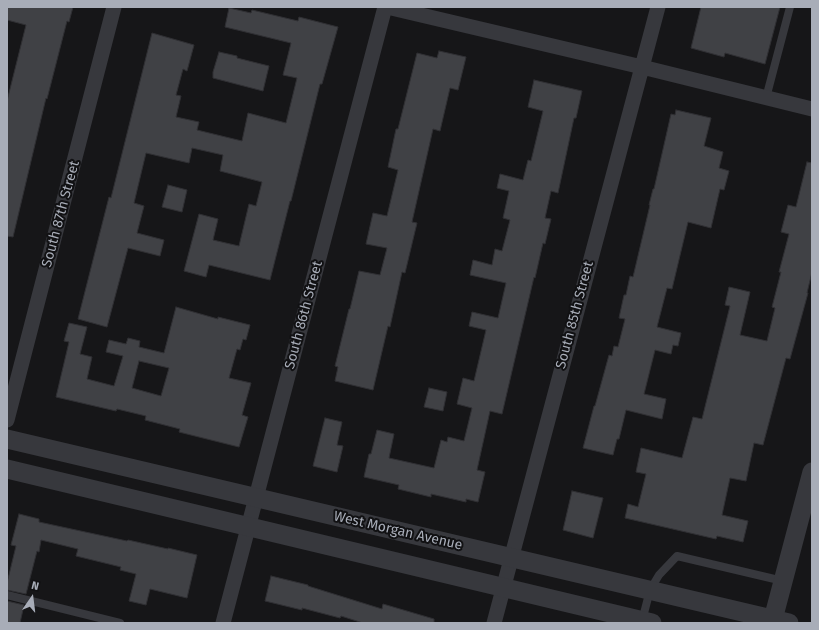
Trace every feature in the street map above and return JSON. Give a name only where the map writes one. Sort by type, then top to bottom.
[{"type":"street","name":"South 87th Street","points":[[7,420],[114,7]]},
{"type":"street","points":[[386,7],[642,67],[812,109]]},
{"type":"street","name":"South 86th Street","points":[[223,623],[386,7]]},
{"type":"street","name":"South 85th Street","points":[[494,623],[658,7]]},
{"type":"street","name":"West Morgan Avenue","points":[[7,439],[511,557],[778,622]]},
{"type":"street","points":[[7,469],[647,622]]},
{"type":"street","points":[[778,622],[783,581],[812,472]]},
{"type":"lane","points":[[766,98],[790,7]]},
{"type":"lane","points":[[647,622],[650,590],[659,575],[677,556],[783,581]]},
{"type":"lane","points":[[7,595],[120,623]]},
{"type":"building","points":[[7,7],[73,7],[69,22],[67,21],[47,99],[46,98],[13,237],[7,236],[7,101],[26,25],[7,20]]},
{"type":"building","points":[[701,7],[780,7],[765,64],[725,53],[724,57],[691,48]]},
{"type":"building","points":[[229,8],[251,13],[252,10],[298,21],[299,17],[338,27],[322,84],[320,84],[270,280],[209,265],[206,277],[184,271],[199,214],[218,219],[213,240],[239,246],[249,204],[256,206],[262,182],[220,171],[223,155],[192,148],[189,163],[146,153],[134,203],[144,206],[137,233],[164,240],[160,256],[128,248],[107,327],[78,319],[109,197],[111,198],[152,33],[194,45],[187,71],[183,69],[176,95],[181,96],[176,117],[199,122],[197,130],[242,141],[248,113],[286,123],[297,78],[283,75],[291,43],[225,27]]},
{"type":"building","points":[[439,51],[466,57],[458,90],[450,88],[440,131],[433,129],[412,222],[417,223],[405,273],[402,272],[390,327],[388,326],[373,390],[335,381],[338,367],[335,366],[359,271],[380,275],[387,248],[366,244],[373,213],[387,216],[398,170],[388,167],[396,129],[398,129],[417,53],[437,58]]},
{"type":"building","points":[[219,52],[269,66],[263,91],[213,78],[213,72]]},
{"type":"building","points":[[534,80],[582,91],[576,118],[574,118],[558,193],[551,191],[545,218],[551,219],[545,244],[543,243],[535,278],[534,277],[502,414],[490,411],[477,470],[485,472],[478,502],[466,499],[466,502],[431,494],[431,497],[398,489],[399,485],[364,477],[369,454],[371,454],[377,430],[394,434],[389,458],[434,468],[441,440],[447,442],[448,437],[464,441],[472,408],[457,404],[463,378],[474,381],[486,330],[469,326],[472,312],[498,318],[506,283],[470,275],[473,260],[492,265],[495,249],[502,251],[510,220],[503,218],[509,191],[497,188],[500,174],[523,180],[528,160],[531,161],[543,111],[528,107]]},
{"type":"building","points":[[676,110],[711,118],[704,146],[723,152],[719,168],[729,171],[724,190],[720,189],[711,228],[688,222],[672,289],[667,288],[657,327],[681,333],[678,346],[673,345],[671,354],[655,350],[644,394],[666,399],[662,419],[626,410],[619,439],[617,439],[613,455],[583,448],[609,355],[612,356],[614,346],[618,347],[625,319],[619,318],[624,295],[626,295],[630,276],[633,277],[671,114],[675,115]]},
{"type":"building","points":[[807,162],[812,163],[812,272],[808,293],[790,359],[786,358],[763,445],[754,443],[746,481],[730,478],[722,515],[748,521],[743,542],[717,536],[716,539],[625,518],[628,504],[638,507],[646,474],[636,472],[641,448],[682,458],[693,417],[702,419],[730,306],[725,305],[729,287],[750,292],[740,335],[767,341],[775,308],[772,307],[781,272],[779,272],[789,234],[781,232],[788,205],[796,207]]},
{"type":"building","points":[[168,185],[187,190],[182,212],[162,207]]},
{"type":"building","points":[[176,307],[218,319],[218,317],[250,325],[246,340],[243,339],[240,350],[237,349],[229,378],[251,383],[242,415],[248,417],[239,447],[179,432],[180,429],[145,420],[146,416],[117,409],[116,411],[56,397],[69,342],[64,341],[69,323],[87,327],[80,354],[92,357],[87,379],[114,386],[123,356],[106,352],[109,340],[126,344],[128,338],[140,341],[139,347],[164,353]],"holes":[[[139,361],[169,368],[161,396],[132,388]]]},
{"type":"building","points":[[429,388],[447,392],[443,411],[424,407]]},
{"type":"building","points":[[325,418],[342,422],[337,445],[343,446],[337,472],[313,466]]},
{"type":"building","points":[[572,491],[603,498],[593,538],[563,530]]},
{"type":"building","points":[[19,514],[39,519],[39,522],[197,555],[187,598],[150,589],[146,605],[129,601],[136,574],[120,570],[121,567],[76,556],[78,549],[41,540],[39,552],[37,551],[26,594],[7,590],[7,583],[16,546],[11,545]]},
{"type":"building","points":[[271,576],[308,585],[382,609],[383,604],[434,619],[434,623],[363,623],[341,616],[340,618],[302,608],[302,610],[265,601]]},
{"type":"building","points":[[7,601],[24,605],[20,623],[7,623]]}]
